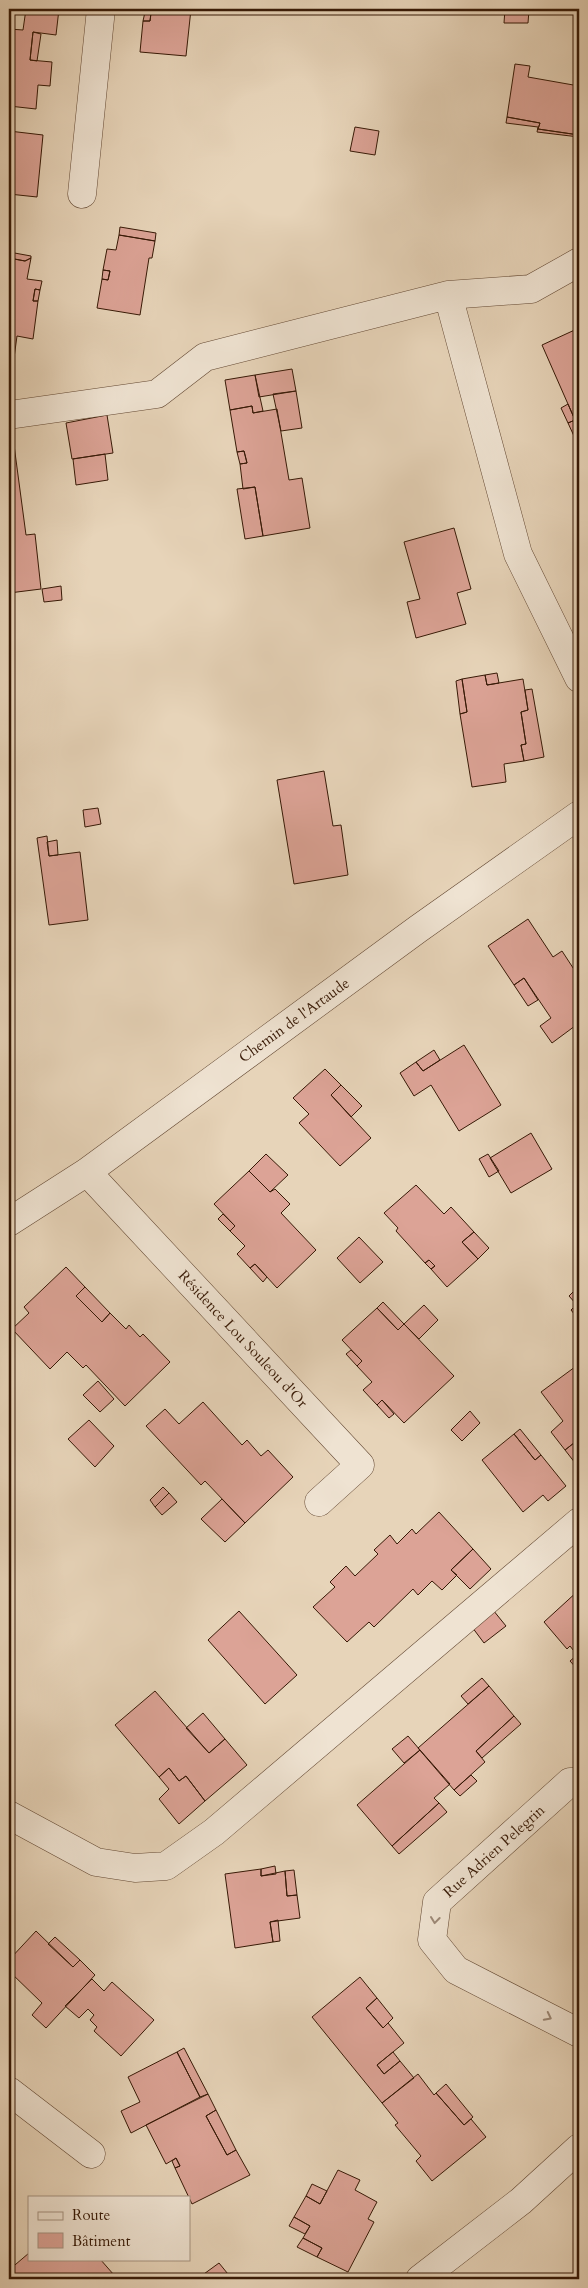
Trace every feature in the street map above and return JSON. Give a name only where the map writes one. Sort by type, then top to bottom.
[{"type":"street","points":[[82,194],[101,9]]},
{"type":"street","points":[[9,415],[157,394],[205,357],[448,295],[531,289],[579,262]]},
{"type":"street","points":[[448,295],[518,554],[579,678]]},
{"type":"street","name":"Chemin de l'Artaude","points":[[9,1222],[87,1172],[418,929],[579,816]]},
{"type":"street","name":"Résidence Lou Souleou d'Or","points":[[87,1172],[360,1465],[319,1502]]},
{"type":"street","points":[[9,1815],[96,1862],[135,1868],[166,1866],[214,1832],[579,1522]]},
{"type":"street","name":"Rue Adrien Pelegrin","points":[[579,1782],[570,1782],[437,1902],[432,1940],[456,1970],[579,2033]]},
{"type":"street","points":[[9,2091],[91,2154]]},
{"type":"street","points":[[420,2279],[521,2201],[579,2148]]},
{"type":"building","points":[[26,9],[59,9],[56,35],[33,32],[30,60],[52,62],[50,86],[38,85],[36,109],[9,106],[9,29],[23,30]]},
{"type":"building","points":[[145,9],[191,9],[186,56],[140,52],[143,21],[150,21],[151,13],[145,12]]},
{"type":"building","points":[[505,9],[529,10],[528,23],[504,23]]},
{"type":"building","points":[[145,12],[151,13],[150,21],[143,21]]},
{"type":"building","points":[[33,32],[41,34],[37,61],[30,60]]},
{"type":"building","points":[[515,64],[530,66],[528,77],[579,86],[579,135],[538,129],[540,123],[507,117]]},
{"type":"building","points":[[507,117],[540,123],[538,129],[579,135],[579,137],[537,132],[538,127],[506,123]]},
{"type":"building","points":[[355,127],[379,131],[375,155],[350,151]]},
{"type":"building","points":[[9,131],[43,135],[37,197],[9,194]]},
{"type":"building","points":[[120,227],[156,233],[155,241],[119,235]]},
{"type":"building","points":[[119,235],[155,241],[152,258],[149,258],[140,315],[97,308],[102,279],[108,280],[110,271],[103,270],[107,249],[116,250]]},
{"type":"building","points":[[9,252],[31,256],[31,258],[25,261],[9,258]]},
{"type":"building","points":[[9,258],[25,261],[31,258],[27,279],[42,281],[40,290],[35,289],[33,301],[38,301],[33,339],[17,336],[14,358],[9,357]]},
{"type":"building","points":[[103,270],[110,271],[108,280],[102,279]]},
{"type":"building","points":[[35,289],[40,290],[38,301],[33,301]]},
{"type":"building","points":[[579,328],[579,447],[568,423],[575,420],[542,345]]},
{"type":"building","points":[[292,369],[296,391],[259,397],[255,375]]},
{"type":"building","points":[[255,375],[263,411],[253,413],[252,406],[230,410],[225,380]]},
{"type":"building","points":[[296,391],[302,428],[281,431],[273,394]]},
{"type":"building","points":[[568,404],[575,420],[568,423],[561,408]]},
{"type":"building","points":[[252,406],[253,413],[277,409],[289,480],[302,478],[310,528],[263,536],[255,487],[243,489],[240,464],[247,463],[244,451],[237,452],[230,410]]},
{"type":"building","points":[[107,415],[113,453],[72,459],[66,423]]},
{"type":"building","points":[[9,430],[12,430],[26,535],[35,534],[41,589],[9,593]]},
{"type":"building","points":[[244,451],[247,463],[240,464],[237,452]]},
{"type":"building","points":[[105,454],[108,480],[76,485],[73,459]]},
{"type":"building","points":[[255,487],[263,536],[245,539],[237,489]]},
{"type":"building","points":[[454,528],[471,589],[457,593],[466,624],[416,638],[407,602],[420,599],[404,542]]},
{"type":"building","points":[[61,586],[62,600],[44,602],[42,589]]},
{"type":"building","points":[[497,673],[499,683],[487,685],[485,675]]},
{"type":"building","points":[[485,675],[487,685],[523,679],[528,710],[521,712],[526,744],[521,745],[524,761],[504,764],[506,782],[472,787],[460,714],[467,712],[462,679]]},
{"type":"building","points":[[462,679],[467,712],[460,714],[456,681]]},
{"type":"building","points":[[532,689],[544,757],[524,761],[521,745],[526,744],[521,712],[528,710],[525,690]]},
{"type":"building","points":[[324,771],[333,826],[341,825],[348,875],[294,884],[277,780]]},
{"type":"building","points":[[98,808],[101,824],[85,827],[83,810]]},
{"type":"building","points":[[47,836],[49,856],[80,852],[88,920],[49,925],[37,838]]},
{"type":"building","points":[[57,840],[58,855],[49,856],[47,842]]},
{"type":"building","points":[[528,919],[553,957],[562,951],[579,977],[579,1023],[552,1043],[540,1026],[551,1018],[524,978],[514,985],[488,946]]},
{"type":"building","points":[[524,978],[538,1000],[528,1006],[514,985]]},
{"type":"building","points":[[464,1045],[501,1105],[459,1131],[431,1085],[414,1096],[400,1073],[416,1062],[423,1071]]},
{"type":"building","points":[[434,1050],[440,1060],[423,1071],[416,1062]]},
{"type":"building","points":[[325,1069],[341,1085],[331,1095],[371,1138],[340,1166],[299,1123],[309,1114],[293,1098]]},
{"type":"building","points":[[341,1085],[362,1106],[351,1117],[331,1095]]},
{"type":"building","points":[[531,1133],[552,1169],[511,1193],[490,1158]]},
{"type":"building","points":[[266,1154],[288,1175],[270,1192],[249,1171]]},
{"type":"building","points":[[488,1154],[499,1171],[489,1177],[479,1159]]},
{"type":"building","points":[[249,1171],[270,1192],[275,1189],[290,1204],[281,1213],[316,1250],[277,1288],[255,1264],[250,1268],[237,1254],[245,1246],[230,1231],[235,1226],[214,1204]]},
{"type":"building","points":[[416,1185],[444,1214],[451,1207],[474,1232],[462,1242],[478,1259],[447,1287],[431,1269],[435,1266],[429,1260],[425,1263],[396,1231],[398,1228],[384,1213]]},
{"type":"building","points":[[223,1214],[235,1226],[230,1231],[218,1219]]},
{"type":"building","points":[[474,1232],[489,1248],[478,1259],[462,1242]]},
{"type":"building","points":[[359,1237],[383,1262],[360,1283],[337,1258]]},
{"type":"building","points":[[429,1260],[435,1266],[431,1269],[425,1263]]},
{"type":"building","points":[[255,1264],[267,1277],[263,1282],[250,1268]]},
{"type":"building","points":[[66,1267],[85,1287],[76,1296],[102,1322],[110,1313],[126,1329],[129,1325],[140,1337],[143,1334],[170,1362],[125,1406],[86,1365],[83,1368],[67,1352],[50,1369],[12,1329],[29,1313],[24,1307]]},
{"type":"building","points":[[85,1287],[110,1313],[102,1322],[76,1296]]},
{"type":"building","points":[[577,1288],[579,1302],[577,1305],[569,1296]]},
{"type":"building","points":[[383,1302],[404,1324],[398,1330],[377,1308]]},
{"type":"building","points":[[579,1302],[579,1320],[571,1310]]},
{"type":"building","points":[[424,1305],[438,1320],[419,1339],[404,1324]]},
{"type":"building","points":[[377,1308],[398,1330],[404,1324],[454,1376],[404,1423],[382,1400],[377,1405],[363,1390],[372,1382],[357,1366],[362,1361],[342,1340]]},
{"type":"building","points":[[351,1350],[362,1361],[357,1366],[346,1354]]},
{"type":"building","points":[[579,1364],[579,1439],[565,1450],[551,1432],[563,1421],[541,1392]]},
{"type":"building","points":[[98,1381],[114,1399],[100,1412],[83,1395]]},
{"type":"building","points":[[382,1400],[394,1414],[389,1418],[377,1405]]},
{"type":"building","points":[[203,1402],[242,1445],[247,1440],[261,1456],[268,1450],[293,1477],[245,1523],[205,1481],[201,1485],[146,1426],[165,1409],[179,1424]]},
{"type":"building","points":[[470,1411],[480,1423],[462,1441],[451,1430]]},
{"type":"building","points":[[89,1420],[114,1446],[95,1467],[68,1439]]},
{"type":"building","points":[[520,1429],[541,1455],[535,1460],[514,1434]]},
{"type":"building","points":[[514,1434],[535,1460],[541,1455],[566,1486],[548,1501],[543,1495],[523,1512],[482,1460]]},
{"type":"building","points":[[579,1439],[579,1468],[565,1450]]},
{"type":"building","points":[[163,1487],[169,1493],[155,1507],[150,1500]]},
{"type":"building","points":[[169,1493],[177,1502],[162,1515],[155,1507]]},
{"type":"building","points":[[222,1499],[245,1523],[225,1542],[201,1519]]},
{"type":"building","points":[[439,1512],[473,1549],[451,1570],[457,1575],[442,1590],[432,1581],[418,1595],[413,1589],[374,1627],[369,1622],[347,1642],[313,1607],[335,1587],[330,1582],[346,1566],[355,1576],[378,1554],[374,1550],[390,1535],[397,1544],[412,1529],[416,1534]]},
{"type":"building","points":[[473,1549],[491,1569],[470,1589],[451,1570]]},
{"type":"building","points":[[579,1590],[579,1671],[570,1661],[577,1655],[570,1646],[567,1649],[544,1622]]},
{"type":"building","points":[[493,1610],[506,1626],[484,1643],[472,1627]]},
{"type":"building","points":[[239,1611],[297,1675],[265,1704],[208,1640]]},
{"type":"building","points":[[482,1678],[489,1686],[468,1704],[461,1696]]},
{"type":"building","points":[[489,1686],[514,1716],[476,1751],[485,1762],[454,1790],[418,1748]]},
{"type":"building","points":[[155,1691],[209,1753],[225,1739],[247,1765],[205,1801],[186,1776],[179,1781],[169,1768],[159,1777],[115,1725]]},
{"type":"building","points":[[203,1713],[225,1739],[209,1753],[186,1728]]},
{"type":"building","points":[[514,1716],[521,1724],[482,1758],[476,1751]]},
{"type":"building","points":[[408,1736],[420,1750],[404,1763],[392,1749]]},
{"type":"building","points":[[420,1750],[450,1784],[434,1798],[439,1803],[392,1846],[357,1805]]},
{"type":"building","points":[[169,1768],[179,1781],[186,1776],[205,1801],[179,1824],[159,1799],[169,1789],[159,1777]]},
{"type":"building","points":[[471,1775],[477,1781],[460,1796],[454,1790]]},
{"type":"building","points":[[439,1803],[447,1812],[399,1854],[392,1846]]},
{"type":"building","points":[[275,1866],[276,1874],[261,1876],[261,1869]]},
{"type":"building","points":[[261,1869],[261,1876],[285,1871],[287,1896],[297,1895],[300,1918],[270,1922],[273,1942],[235,1948],[225,1874]]},
{"type":"building","points":[[294,1870],[297,1895],[287,1896],[285,1871]]},
{"type":"building","points":[[278,1920],[280,1941],[273,1942],[270,1922]]},
{"type":"building","points":[[36,1931],[73,1967],[80,1960],[95,1975],[46,2028],[32,2015],[42,2003],[9,1971],[9,1960]]},
{"type":"building","points":[[55,1937],[80,1960],[73,1967],[48,1944]]},
{"type":"building","points":[[360,1977],[377,1998],[366,2008],[383,2028],[388,2023],[404,2043],[377,2065],[384,2074],[400,2061],[414,2078],[382,2103],[312,2017]]},
{"type":"building","points":[[92,1979],[104,1991],[112,1982],[154,2020],[121,2056],[94,2031],[97,2027],[90,2020],[94,2015],[88,2009],[79,2018],[65,2006]]},
{"type":"building","points":[[377,1998],[393,2018],[383,2028],[366,2008]]},
{"type":"building","points":[[184,2048],[208,2094],[200,2097],[177,2052]]},
{"type":"building","points":[[177,2052],[200,2097],[131,2133],[121,2111],[140,2102],[128,2077]]},
{"type":"building","points":[[393,2052],[400,2061],[384,2074],[377,2065]]},
{"type":"building","points":[[418,2074],[434,2095],[436,2093],[464,2125],[471,2119],[486,2137],[432,2181],[416,2161],[421,2156],[395,2125],[398,2123],[382,2103]]},
{"type":"building","points":[[446,2084],[473,2117],[464,2125],[436,2093]]},
{"type":"building","points":[[208,2094],[216,2110],[206,2116],[227,2155],[236,2150],[250,2175],[192,2204],[190,2196],[188,2196],[175,2168],[180,2166],[176,2158],[166,2164],[146,2125]]},
{"type":"building","points":[[216,2110],[236,2150],[227,2155],[206,2116]]},
{"type":"building","points":[[176,2158],[180,2166],[175,2168],[172,2161]]},
{"type":"building","points":[[338,2170],[360,2180],[355,2190],[377,2202],[368,2219],[374,2222],[348,2272],[317,2257],[322,2248],[303,2238],[310,2226],[294,2217],[306,2196],[320,2204]]},
{"type":"building","points":[[312,2184],[327,2191],[320,2204],[306,2196]]},
{"type":"building","points":[[294,2217],[310,2226],[305,2234],[289,2226]]},
{"type":"building","points":[[303,2238],[322,2248],[317,2257],[297,2247]]},
{"type":"building","points":[[28,2254],[28,2260],[101,2260],[114,2275],[109,2279],[15,2279],[9,2270]]},
{"type":"building","points":[[219,2263],[232,2279],[197,2279]]}]
